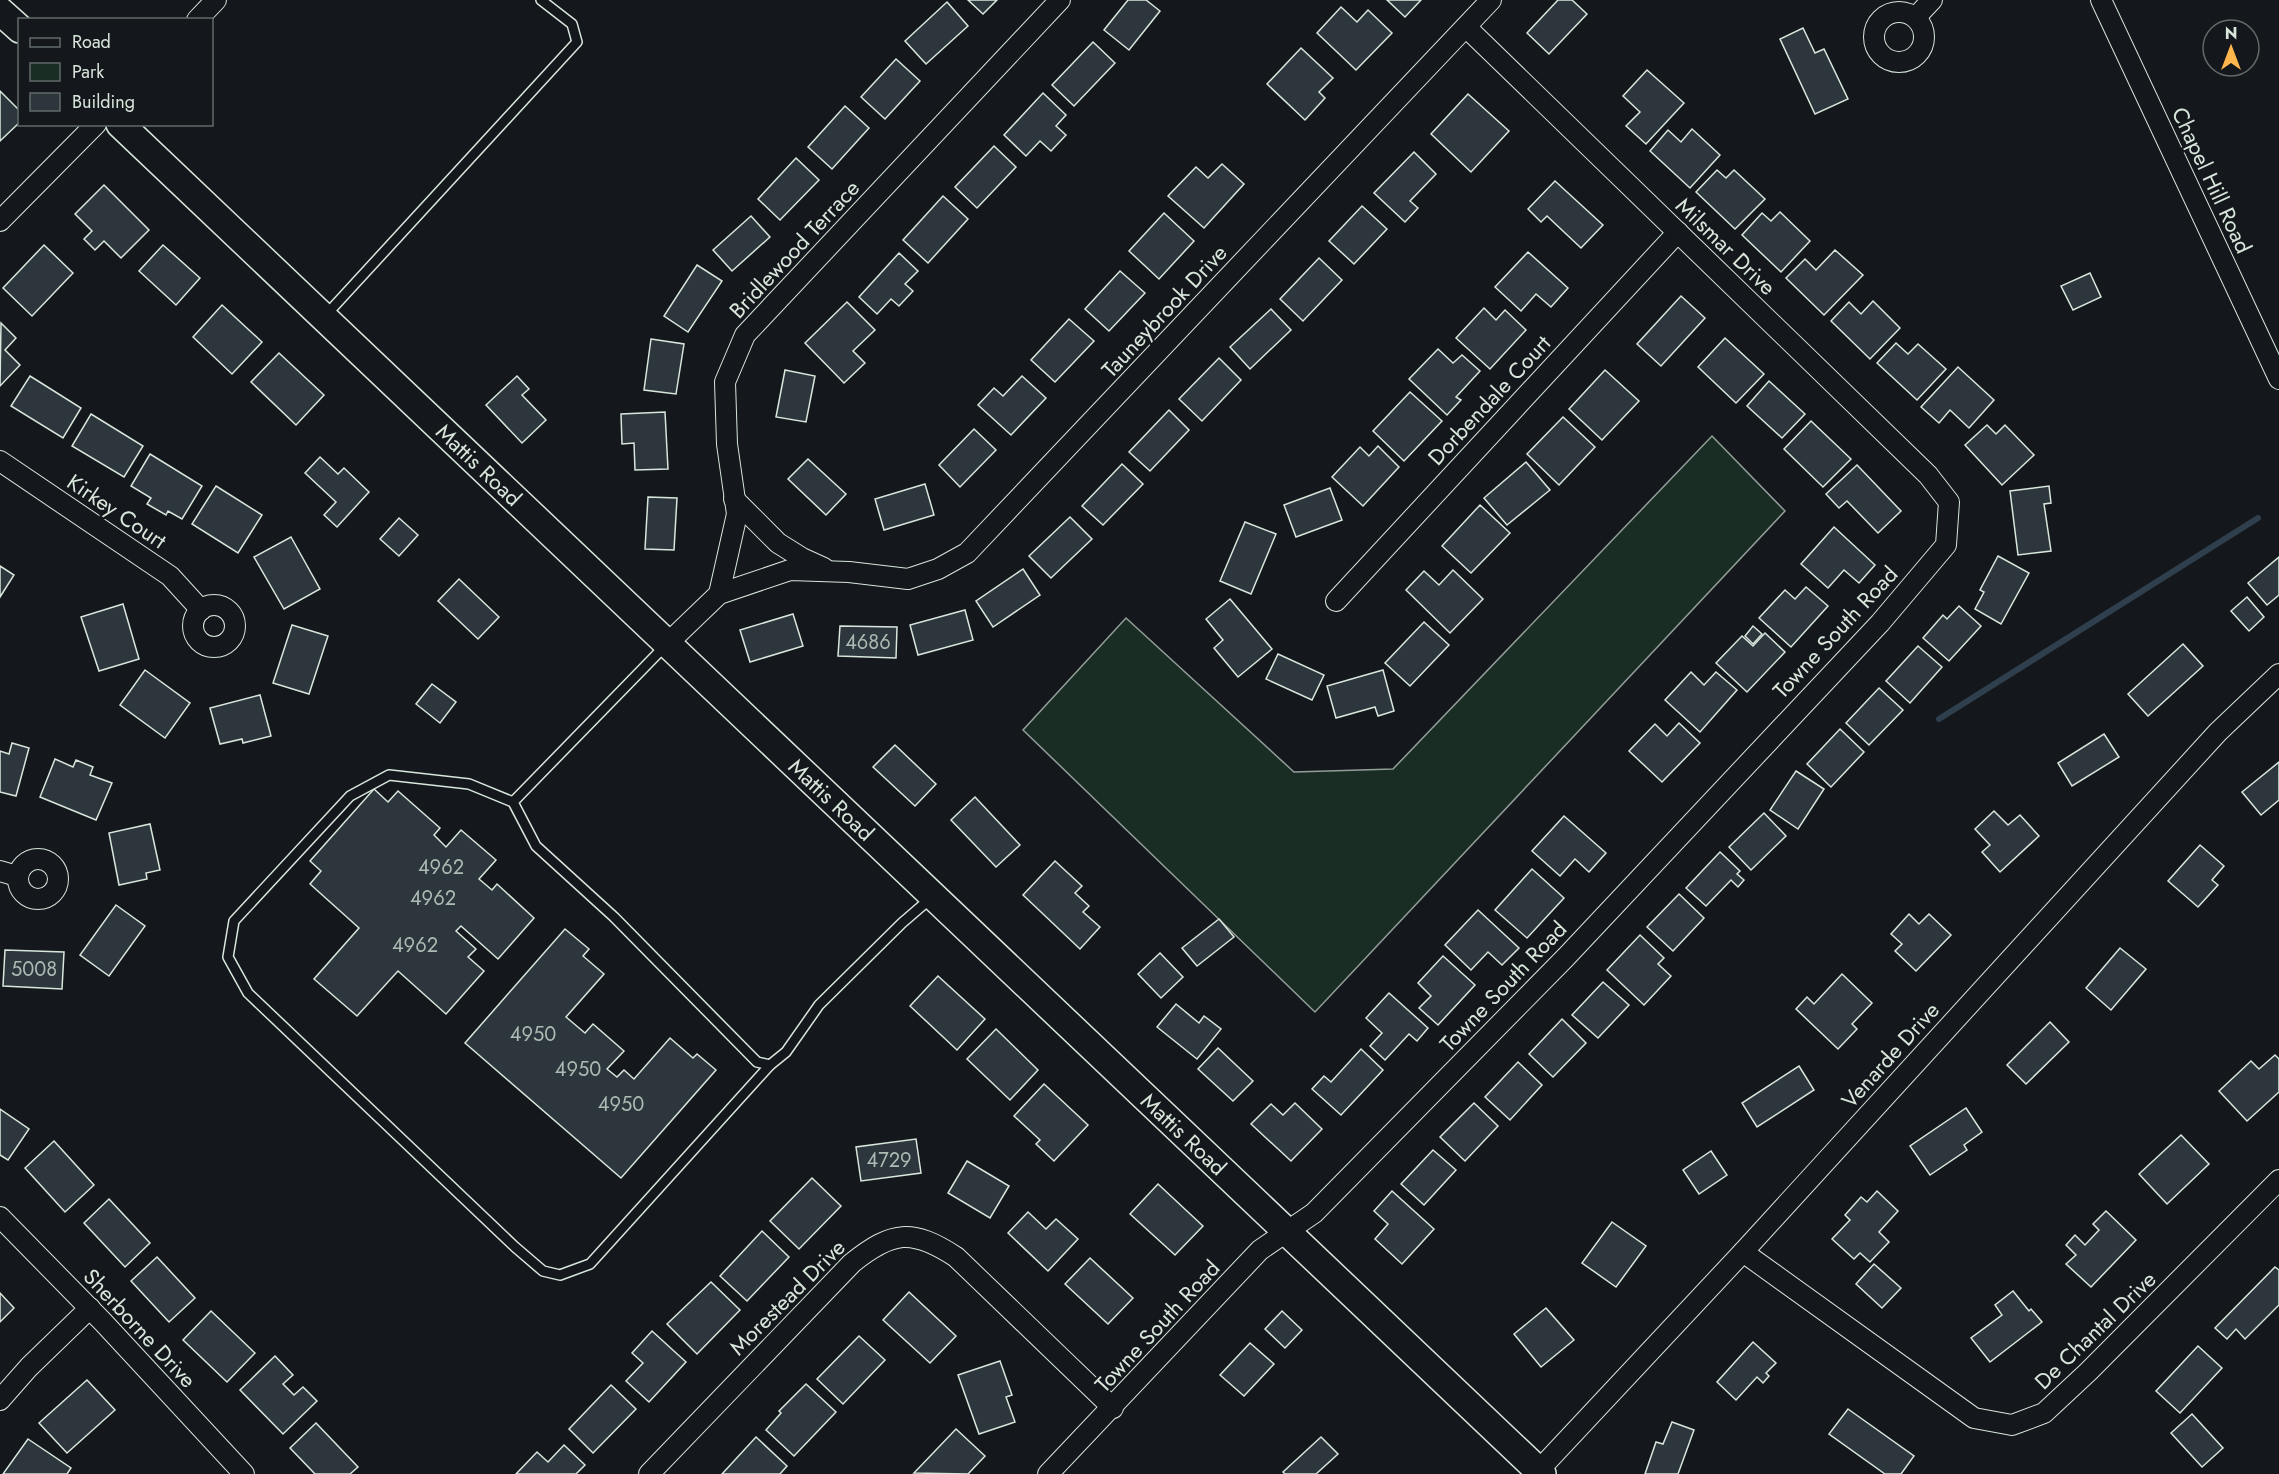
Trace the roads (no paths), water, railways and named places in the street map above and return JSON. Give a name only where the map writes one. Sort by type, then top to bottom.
[{"type":"main road","points":[[0,11],[18,27]]},
{"type":"main road","name":"Mattis Road","points":[[122,126],[1540,1472]]},
{"type":"street","points":[[199,18],[216,0]]},
{"type":"street","name":"Bridlewood Terrace","points":[[719,594],[737,514],[726,444],[725,382],[745,335],[1060,0]]},
{"type":"street","name":"Tauneybrook Drive","points":[[667,644],[719,594],[790,570],[834,571],[908,579],[938,569],[967,553],[1491,0]]},
{"type":"street","points":[[1917,17],[1932,0]]},
{"type":"street","name":"Chapel Hill Road","points":[[2101,0],[2279,380]]},
{"type":"street","name":"Milsmar Drive","points":[[1466,27],[1928,475],[1949,502]]},
{"type":"street","points":[[0,221],[94,126]]},
{"type":"street","name":"Dorbendale Court","points":[[1336,601],[1678,232]]},
{"type":"street","name":"Kirkey Court","points":[[0,461],[170,576],[201,610]]},
{"type":"street","name":"Tauneybrook Drive","points":[[734,499],[778,543],[802,558],[834,571]]},
{"type":"street","name":"Towne South Road","points":[[1048,1474],[1113,1408],[1260,1250],[1314,1213],[1566,957],[1880,622],[1946,545],[1949,502]]},
{"type":"street","name":"Venarde Drive","points":[[1540,1472],[2218,732],[2279,674]]},
{"type":"street","name":"De Chantal Drive","points":[[1743,1252],[1974,1418],[2012,1425],[2044,1413],[2088,1372],[2279,1180]]},
{"type":"street","name":"Sherborne Drive","points":[[0,1217],[90,1308],[244,1474]]},
{"type":"street","name":"Morestead Drive","points":[[649,1474],[852,1263],[873,1246],[887,1240],[915,1238],[933,1242],[956,1257],[1113,1408]]},
{"type":"street","points":[[0,1401],[29,1367],[90,1308]]},
{"type":"lane","points":[[324,317],[576,42],[572,24],[541,0]]},
{"type":"lane","points":[[513,802],[667,644]]},
{"type":"lane","points":[[770,1065],[758,1062],[614,917],[536,846],[513,802],[469,784],[389,775],[350,796],[234,921],[228,957],[248,993],[516,1247],[543,1271],[560,1275],[591,1264],[770,1065],[786,1052],[819,1005],[902,923],[933,896]]},
{"type":"waterway","points":[[1939,719],[2258,518]]}]
